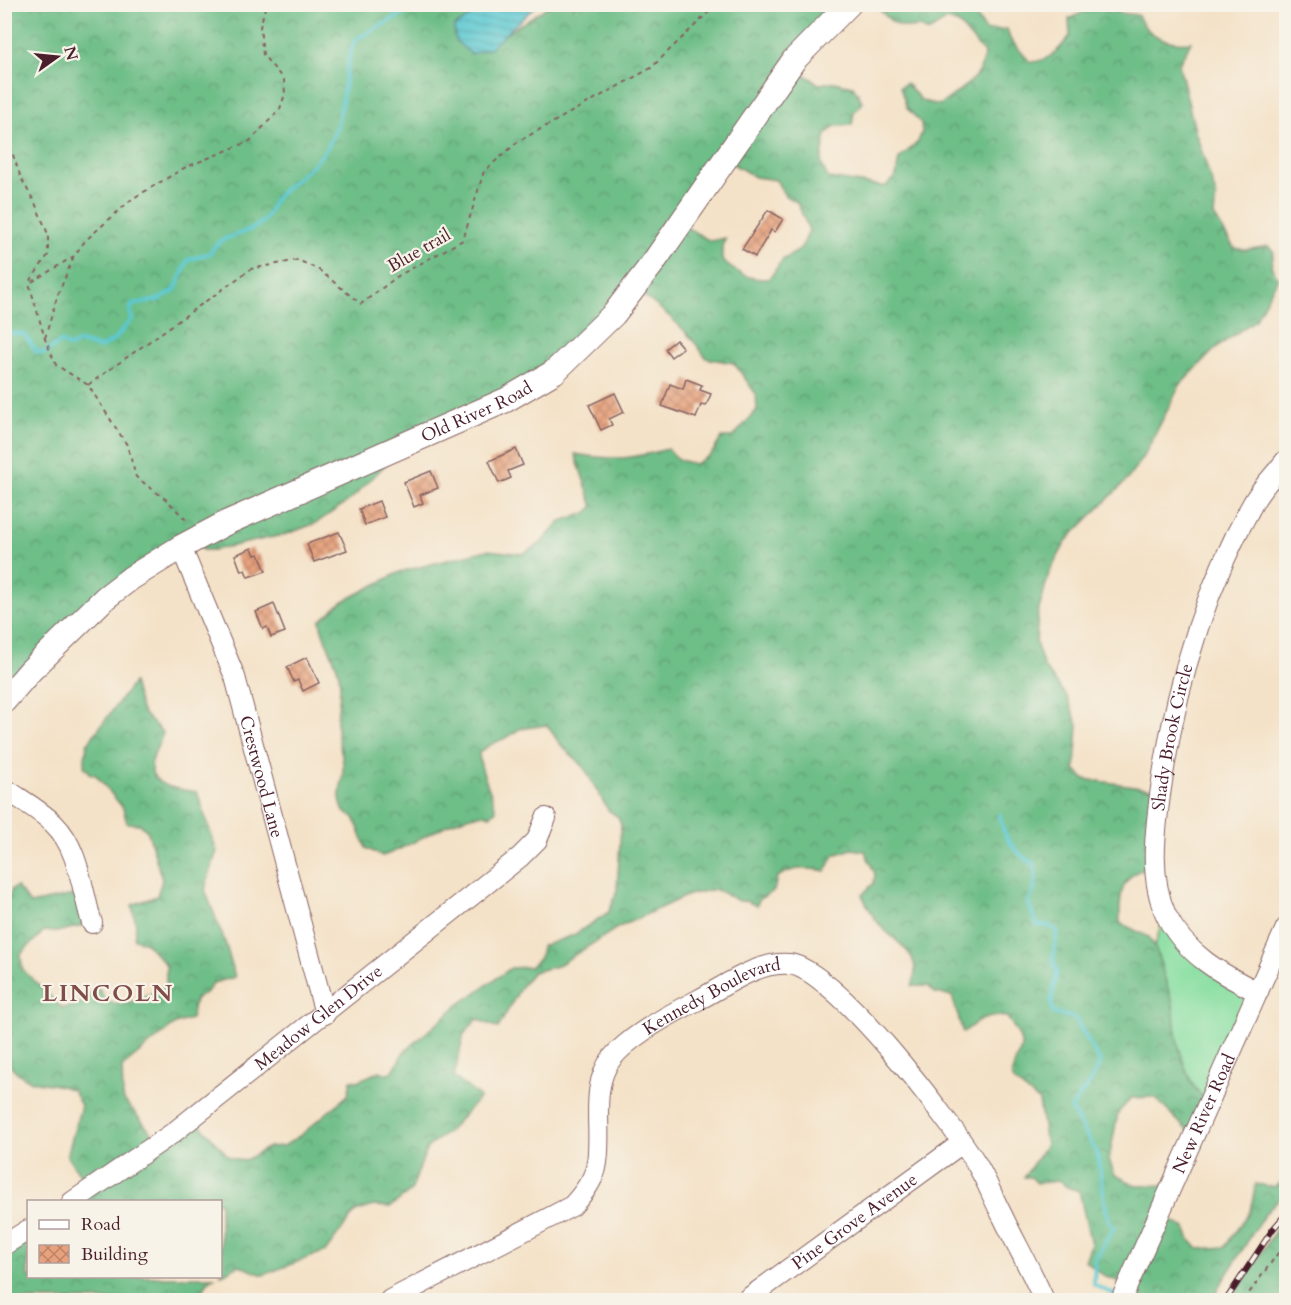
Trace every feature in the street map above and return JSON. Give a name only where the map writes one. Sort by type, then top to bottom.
[{"type":"main road","name":"Old River Road","points":[[4,701],[30,671],[105,598],[131,578],[188,543],[226,523],[507,400],[554,372],[614,314],[653,263],[794,60],[849,4]]},
{"type":"street","name":"Shady Brook Circle","points":[[1258,992],[1221,974],[1190,950],[1174,930],[1165,913],[1155,875],[1155,834],[1169,730],[1191,647],[1220,567],[1254,500],[1287,460]]},
{"type":"street","name":"Crestwood Lane","points":[[188,543],[235,677],[325,1014]]},
{"type":"street","points":[[4,788],[54,823],[64,836],[73,853],[92,923]]},
{"type":"street","name":"Meadow Glen Drive","points":[[75,1200],[174,1133],[520,857],[537,840],[546,818]]},
{"type":"street","name":"New River Road","points":[[1121,1300],[1287,928]]},
{"type":"street","name":"Kennedy Boulevard","points":[[390,1300],[572,1206],[590,1183],[596,1167],[601,1082],[614,1056],[663,1018],[771,964],[805,967],[850,1006],[892,1053],[976,1164],[1044,1300]]},
{"type":"street","name":"Pine Grove Avenue","points":[[746,1300],[962,1143]]},
{"type":"street","points":[[4,1245],[27,1231]]},
{"type":"path","points":[[45,340],[57,297],[74,256],[85,241],[132,199],[184,168],[250,141],[280,109],[285,94],[284,80],[263,55],[260,27],[266,4]]},
{"type":"path","name":"Blue trail","points":[[88,385],[251,269],[298,260],[319,270],[361,304],[398,276],[463,240],[484,171],[519,141],[651,68],[717,4]]},
{"type":"path","points":[[4,129],[21,178],[48,234],[48,255],[29,283],[45,340],[56,365],[88,385],[127,446],[136,477],[168,501],[188,520],[188,543]]},
{"type":"path","points":[[29,283],[74,256]]},
{"type":"path","points":[[1244,1300],[1287,1242]]},
{"type":"green space","points":[[5,5],[484,5],[506,34],[550,5],[849,5],[793,67],[819,84],[834,82],[853,86],[863,103],[854,112],[852,125],[835,126],[826,134],[821,163],[828,178],[881,186],[886,186],[896,176],[899,159],[918,142],[922,132],[921,123],[907,108],[900,87],[906,83],[922,101],[940,105],[975,77],[983,62],[984,53],[959,24],[947,20],[928,32],[920,27],[900,26],[890,20],[876,5],[969,5],[986,31],[1007,29],[1010,39],[1030,62],[1043,60],[1057,51],[1070,36],[1069,19],[1097,10],[1138,15],[1152,34],[1159,38],[1183,43],[1191,42],[1179,64],[1195,131],[1216,195],[1214,216],[1234,248],[1246,250],[1268,246],[1274,252],[1271,266],[1278,278],[1255,320],[1216,348],[1180,385],[1146,452],[1127,480],[1067,540],[1049,573],[1038,613],[1036,643],[1044,667],[1067,697],[1078,725],[1075,770],[1084,779],[1155,789],[1151,866],[1133,874],[1127,880],[1121,895],[1120,923],[1149,937],[1157,952],[1173,1005],[1177,1041],[1184,1064],[1192,1084],[1204,1099],[1191,1134],[1154,1097],[1131,1098],[1118,1113],[1109,1159],[1114,1174],[1137,1186],[1168,1185],[1157,1213],[1185,1228],[1190,1240],[1198,1249],[1225,1247],[1250,1211],[1256,1184],[1274,1187],[1286,1180],[1286,1191],[1264,1215],[1211,1300],[1120,1300],[1124,1283],[1106,1277],[1085,1261],[1091,1244],[1079,1191],[1067,1187],[1060,1181],[1037,1183],[1031,1177],[1024,1177],[1046,1145],[1039,1101],[1012,1080],[1015,1061],[1021,1046],[1016,1030],[1007,1017],[994,1017],[978,1022],[963,1033],[952,996],[935,993],[928,986],[912,986],[915,965],[912,958],[879,924],[870,910],[862,895],[874,883],[875,874],[865,851],[852,849],[834,855],[826,871],[801,869],[777,877],[774,891],[759,899],[757,906],[746,901],[739,901],[715,889],[688,895],[617,928],[557,966],[533,972],[522,985],[498,1028],[477,1019],[464,1034],[454,1077],[480,1097],[450,1130],[427,1148],[411,1191],[390,1207],[373,1206],[355,1212],[326,1251],[263,1275],[238,1265],[222,1274],[222,1200],[66,1200],[87,1184],[67,1156],[81,1106],[73,1090],[29,1080],[5,1059],[5,905],[12,889],[17,887],[30,904],[79,894],[85,925],[57,932],[44,931],[21,954],[22,969],[62,1008],[80,1004],[97,986],[107,1002],[123,1003],[145,997],[166,985],[166,965],[145,942],[134,939],[136,925],[132,905],[157,896],[162,880],[148,832],[140,824],[127,823],[123,808],[96,775],[91,774],[84,766],[87,744],[133,683],[142,712],[163,733],[152,761],[152,773],[156,779],[168,786],[197,792],[217,852],[205,890],[226,945],[235,977],[213,983],[207,992],[195,999],[191,1019],[175,1024],[122,1067],[123,1099],[157,1139],[194,1118],[229,1157],[244,1161],[269,1147],[284,1146],[301,1135],[348,1095],[351,1080],[358,1081],[380,1071],[388,1074],[393,1071],[403,1053],[458,1005],[511,968],[530,967],[540,958],[542,946],[574,935],[609,912],[617,890],[621,825],[618,817],[608,810],[583,766],[560,744],[547,725],[519,729],[479,753],[481,768],[496,810],[491,815],[466,817],[382,856],[366,848],[354,817],[344,812],[340,800],[343,766],[337,719],[340,679],[320,621],[342,602],[400,572],[487,550],[523,554],[540,544],[561,521],[586,513],[593,507],[575,454],[622,458],[668,449],[679,460],[695,464],[711,455],[722,437],[733,437],[757,410],[756,394],[734,363],[706,358],[674,321],[635,290],[560,364],[394,456],[350,500],[316,523],[287,534],[214,550],[203,550],[195,539],[169,550],[5,697]],"holes":[[[728,161],[755,177],[776,180],[785,196],[797,202],[809,230],[800,248],[782,261],[768,279],[743,275],[722,260],[722,246],[726,238],[710,241],[684,226]]]},
{"type":"green space","points":[[1165,913],[1190,950],[1258,992],[1207,1104],[1181,1069],[1151,957]]},
{"type":"green space","points":[[1286,1218],[1286,1300],[1231,1300],[1277,1228]]},
{"type":"green space","points":[[27,1226],[27,1278],[214,1278],[205,1286],[201,1300],[5,1300],[5,1240]]},
{"type":"water","points":[[478,4],[537,5],[490,48],[471,54],[456,41],[454,27],[473,14]]},
{"type":"building","points":[[768,210],[783,219],[775,232],[771,230],[755,257],[742,249]]},
{"type":"building","points":[[676,340],[683,348],[671,357],[665,349]]},
{"type":"building","points":[[686,379],[702,385],[700,390],[711,394],[706,406],[701,405],[696,418],[662,406],[670,384],[683,389]]},
{"type":"building","points":[[615,393],[624,412],[609,419],[612,425],[601,430],[589,405]]},
{"type":"building","points":[[516,449],[523,465],[508,471],[511,478],[499,483],[489,461]]},
{"type":"building","points":[[431,471],[438,488],[420,495],[423,503],[414,507],[404,482]]},
{"type":"building","points":[[379,501],[385,517],[365,525],[359,509]]},
{"type":"building","points":[[339,532],[347,550],[314,562],[307,544]]},
{"type":"building","points":[[252,548],[255,555],[259,554],[266,571],[248,577],[245,570],[241,571],[235,555]]},
{"type":"building","points":[[274,604],[285,632],[271,637],[267,627],[263,629],[256,612]]},
{"type":"building","points":[[307,657],[319,683],[303,691],[298,680],[294,682],[287,667]]},
{"type":"waterway","points":[[4,333],[24,334],[37,352],[45,353],[61,342],[70,347],[80,342],[100,348],[114,340],[133,318],[130,312],[132,305],[158,300],[175,290],[188,260],[210,253],[221,241],[249,230],[265,219],[276,198],[315,163],[333,137],[341,110],[347,66],[356,39],[421,4]]},
{"type":"waterway","points":[[1000,815],[1003,830],[1010,844],[1033,863],[1035,884],[1028,903],[1037,925],[1050,926],[1057,931],[1053,959],[1057,973],[1051,1001],[1053,1013],[1075,1018],[1100,1062],[1071,1109],[1097,1153],[1108,1219],[1114,1228],[1095,1259],[1094,1285],[1116,1295]]},
{"type":"railway","points":[[1226,1300],[1273,1229],[1286,1214]]},
{"type":"district","name":"LINCOLN","points":[[108,993]]}]
